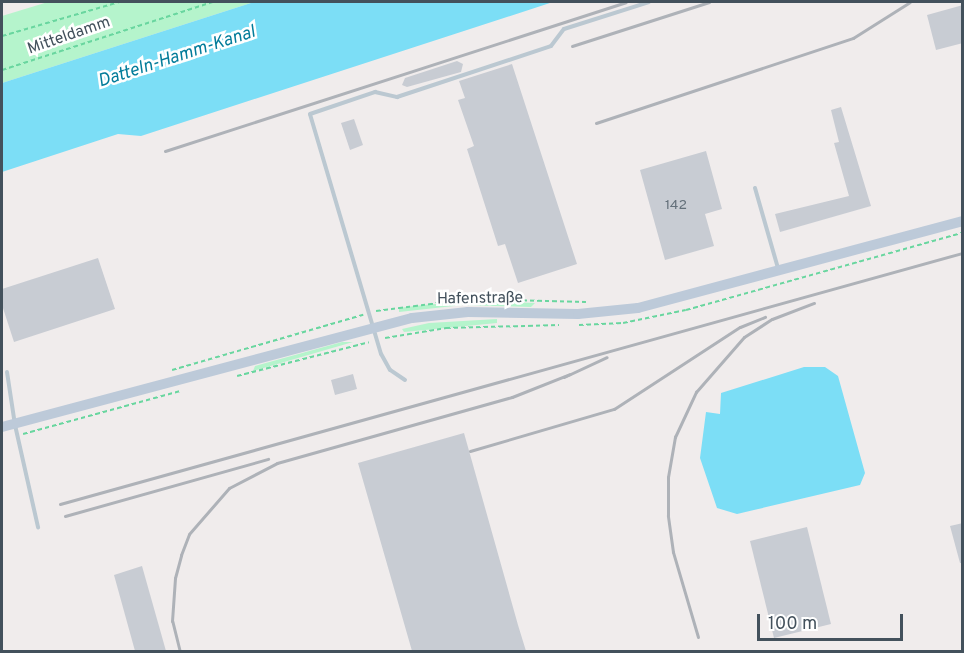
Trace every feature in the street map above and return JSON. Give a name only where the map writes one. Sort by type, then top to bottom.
[{"type":"street","name":"Hafenstraße","points":[[2,427],[16,430],[373,326],[451,313],[578,314],[638,308],[963,221]]},
{"type":"lane","points":[[405,380],[390,370],[377,340],[310,114],[375,92],[397,97],[551,46],[564,29],[649,2]]},
{"type":"lane","points":[[755,188],[779,270]]},
{"type":"lane","points":[[7,372],[16,430],[38,527]]},
{"type":"path","points":[[2,36],[118,2]]},
{"type":"path","name":"Mitteldamm","points":[[2,70],[213,2]]},
{"type":"path","points":[[571,325],[658,316],[963,232]]},
{"type":"path","points":[[230,377],[377,340],[447,328],[560,325]]},
{"type":"path","points":[[16,430],[189,388]]},
{"type":"green space","points":[[48,2],[254,2],[2,83],[2,16]]},
{"type":"green space","points":[[463,301],[535,303],[531,307],[463,305],[399,312],[399,308]]},
{"type":"green space","points":[[497,319],[497,323],[404,332],[402,329],[429,323]]},
{"type":"green space","points":[[342,342],[353,342],[253,371],[255,366]]},
{"type":"water","name":"Datteln-Hamm-Kanal","points":[[254,2],[553,2],[141,136],[118,134],[2,172],[2,83]]},
{"type":"water","points":[[804,367],[825,367],[838,376],[865,473],[860,485],[737,514],[717,508],[700,458],[706,412],[720,414],[721,393]]},
{"type":"building","points":[[963,5],[963,43],[936,50],[927,15]]},
{"type":"building","points":[[457,61],[463,64],[461,72],[407,87],[402,85],[405,78]]},
{"type":"building","points":[[512,64],[577,264],[518,283],[505,244],[498,246],[467,149],[474,146],[458,100],[465,98],[459,81]]},
{"type":"building","points":[[841,107],[871,206],[780,232],[775,214],[849,196],[834,143],[839,142],[831,110]]},
{"type":"building","points":[[354,119],[363,145],[350,150],[341,123]]},
{"type":"building","points":[[706,151],[722,209],[705,214],[714,246],[665,260],[640,170]]},
{"type":"building","points":[[98,258],[115,309],[14,342],[2,305],[2,289]]},
{"type":"building","points":[[353,374],[357,389],[335,395],[331,380]]},
{"type":"building","points":[[464,433],[526,651],[412,651],[358,463]]},
{"type":"building","points":[[963,523],[963,563],[960,563],[950,526]]},
{"type":"building","points":[[807,527],[831,624],[774,638],[750,541]]},
{"type":"building","points":[[142,566],[166,651],[135,651],[114,575]]},
{"type":"railway","points":[[165,151],[626,2]]},
{"type":"railway","points":[[572,46],[709,2]]},
{"type":"railway","points":[[596,123],[853,38],[910,2]]},
{"type":"railway","points":[[60,504],[962,253]]},
{"type":"railway","points":[[698,637],[673,552],[668,515],[668,477],[675,437],[696,392],[744,337],[772,319],[814,303]]},
{"type":"railway","points":[[470,451],[614,409],[740,327],[765,317]]},
{"type":"railway","points":[[564,377],[607,357]]},
{"type":"railway","points":[[180,652],[172,621],[175,578],[181,555],[189,534],[229,488],[277,463],[512,397],[570,374]]},
{"type":"railway","points":[[65,516],[268,459]]}]
